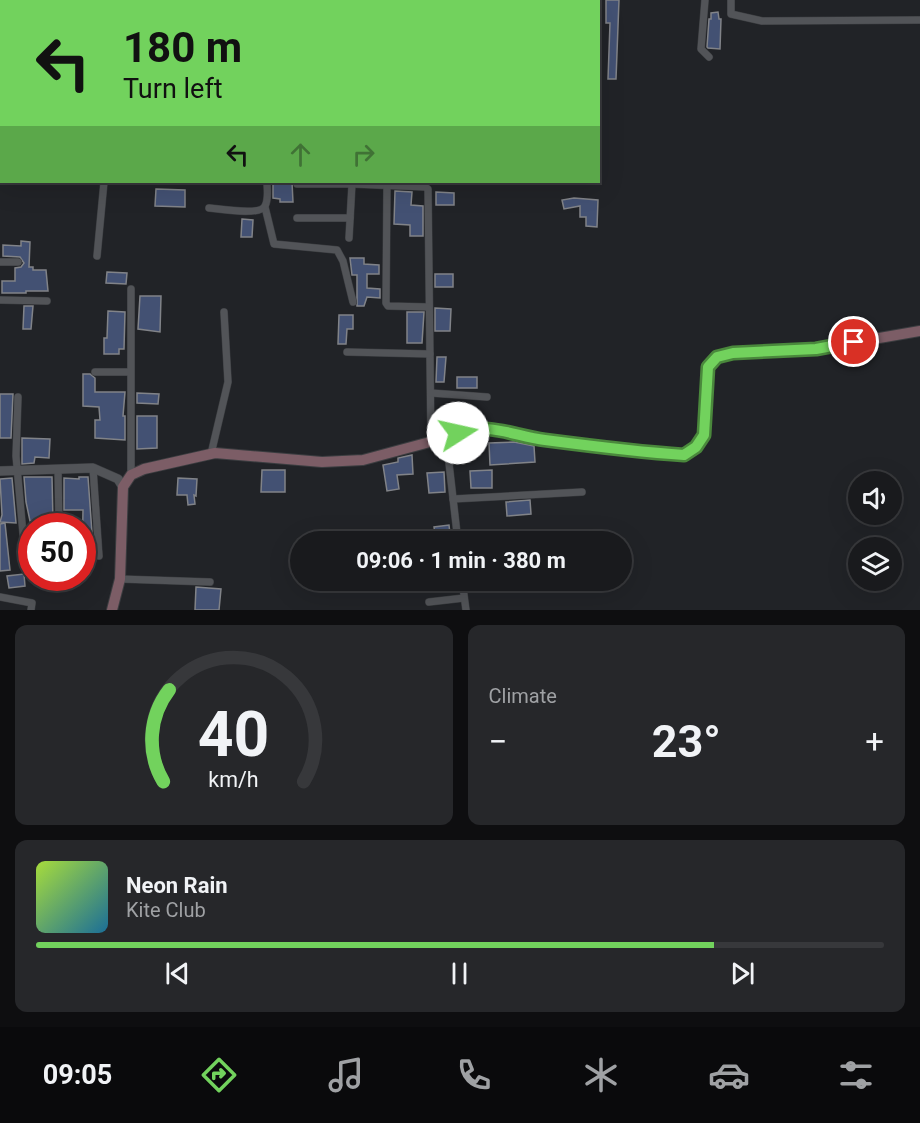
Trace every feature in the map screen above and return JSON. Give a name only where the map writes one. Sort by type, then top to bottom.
[{"type":"main road","points":[[112,610],[120,579],[123,488],[131,475],[144,469],[211,454],[322,462],[363,460],[471,429],[488,428],[542,440],[684,455],[696,447],[704,435],[708,367],[717,357],[733,353],[816,349],[920,331]]},
{"type":"street","points":[[705,0],[701,49],[709,57]]},
{"type":"street","points":[[731,0],[731,14],[762,21],[920,20]]},
{"type":"street","points":[[97,256],[104,183]]},
{"type":"street","points":[[267,183],[265,207],[274,244],[337,250],[343,261],[353,302]]},
{"type":"street","points":[[297,184],[352,183],[428,189],[431,442]]},
{"type":"street","points":[[349,238],[352,183]]},
{"type":"street","points":[[387,185],[386,303],[388,306],[429,307]]},
{"type":"street","points":[[209,208],[252,212],[265,207]]},
{"type":"street","points":[[297,218],[350,218]]},
{"type":"street","points":[[0,262],[18,262]]},
{"type":"street","points":[[131,289],[131,475]]},
{"type":"street","points":[[0,300],[47,301]]},
{"type":"street","points":[[211,454],[228,382],[224,312]]},
{"type":"street","points":[[347,352],[430,354]]},
{"type":"street","points":[[95,372],[130,372]]},
{"type":"street","points":[[430,393],[487,397]]},
{"type":"street","points":[[18,397],[17,470],[21,513]]},
{"type":"street","points":[[446,437],[457,531]]},
{"type":"street","points":[[0,471],[93,468],[118,479],[123,488]]},
{"type":"street","points":[[93,468],[99,556]]},
{"type":"street","points":[[58,469],[59,513]]},
{"type":"street","points":[[453,499],[582,492]]},
{"type":"street","points":[[120,579],[210,582]]},
{"type":"street","points":[[463,591],[466,610]]},
{"type":"street","points":[[0,597],[32,603],[31,610]]},
{"type":"street","points":[[429,602],[464,598]]},
{"type":"building","points":[[606,0],[619,0],[616,79],[608,79],[610,23],[606,23]]},
{"type":"building","points":[[718,12],[719,19],[721,19],[720,49],[708,48],[709,19],[711,19],[711,13]]},
{"type":"building","points":[[273,183],[292,183],[293,202],[280,202],[280,199],[273,198]]},
{"type":"building","points":[[156,189],[185,190],[185,207],[155,206]]},
{"type":"building","points":[[395,191],[412,192],[411,205],[423,206],[423,236],[410,236],[410,225],[394,224]]},
{"type":"building","points":[[436,192],[454,193],[454,205],[436,205]]},
{"type":"building","points":[[574,198],[598,200],[597,227],[586,226],[586,217],[580,217],[580,206],[564,209],[562,200]]},
{"type":"building","points":[[242,219],[253,220],[252,237],[241,237]]},
{"type":"building","points":[[21,241],[30,242],[29,267],[33,267],[33,270],[46,270],[48,291],[2,293],[2,281],[15,281],[15,268],[21,267],[24,263],[20,257],[3,256],[3,245],[21,246]]},
{"type":"building","points":[[350,258],[364,258],[364,264],[379,265],[379,274],[367,274],[367,288],[380,289],[380,298],[367,297],[364,306],[357,306],[357,275],[352,275]]},
{"type":"building","points":[[107,272],[127,273],[126,284],[106,283]]},
{"type":"building","points":[[435,274],[453,274],[453,287],[435,287]]},
{"type":"building","points":[[140,296],[161,296],[160,332],[138,329]]},
{"type":"building","points":[[24,306],[33,306],[31,329],[23,329]]},
{"type":"building","points":[[435,308],[451,309],[450,331],[435,331]]},
{"type":"building","points":[[108,311],[125,312],[124,349],[119,349],[119,354],[104,354]]},
{"type":"building","points":[[407,312],[424,312],[422,343],[407,343]]},
{"type":"building","points":[[339,315],[353,315],[353,329],[347,329],[346,344],[338,344]]},
{"type":"building","points":[[437,357],[446,357],[444,382],[436,382]]},
{"type":"building","points":[[83,374],[90,374],[95,378],[95,392],[125,392],[123,416],[125,416],[125,440],[95,438],[95,420],[100,420],[99,407],[83,406]]},
{"type":"building","points":[[457,377],[477,377],[477,388],[457,388]]},
{"type":"building","points":[[137,393],[159,394],[158,404],[137,403]]},
{"type":"building","points":[[0,394],[13,394],[11,438],[0,438]]},
{"type":"building","points":[[137,416],[157,416],[157,448],[137,449]]},
{"type":"building","points":[[22,438],[50,439],[49,458],[35,457],[34,463],[22,464]]},
{"type":"building","points":[[514,442],[534,446],[535,462],[490,465],[489,443]]},
{"type":"building","points":[[412,455],[413,474],[397,475],[399,489],[387,491],[383,465],[398,462],[398,458]]},
{"type":"building","points":[[262,470],[285,470],[285,492],[261,492]]},
{"type":"building","points":[[492,470],[492,488],[471,488],[470,471]]},
{"type":"building","points":[[444,472],[445,492],[429,493],[427,473]]},
{"type":"building","points":[[24,477],[52,477],[53,513],[28,513]]},
{"type":"building","points":[[79,477],[88,477],[91,513],[83,513],[83,510],[64,510],[64,478],[79,479]]},
{"type":"building","points":[[12,478],[16,523],[0,522],[2,515],[0,479]]},
{"type":"building","points":[[178,478],[197,479],[195,504],[188,505],[187,495],[177,495]]},
{"type":"building","points":[[530,500],[531,514],[507,516],[506,502]]},
{"type":"building","points":[[5,523],[10,570],[0,571],[0,524]]},
{"type":"building","points":[[449,525],[450,531],[435,531],[434,527]]},
{"type":"building","points":[[18,575],[18,587],[9,588],[7,576]]},
{"type":"building","points":[[196,587],[221,589],[219,610],[195,610]]},
{"type":"route","points":[[458,433],[471,429],[488,428],[506,430],[542,440],[684,455],[696,447],[704,435],[708,367],[717,357],[733,353],[816,349],[854,342]]}]
